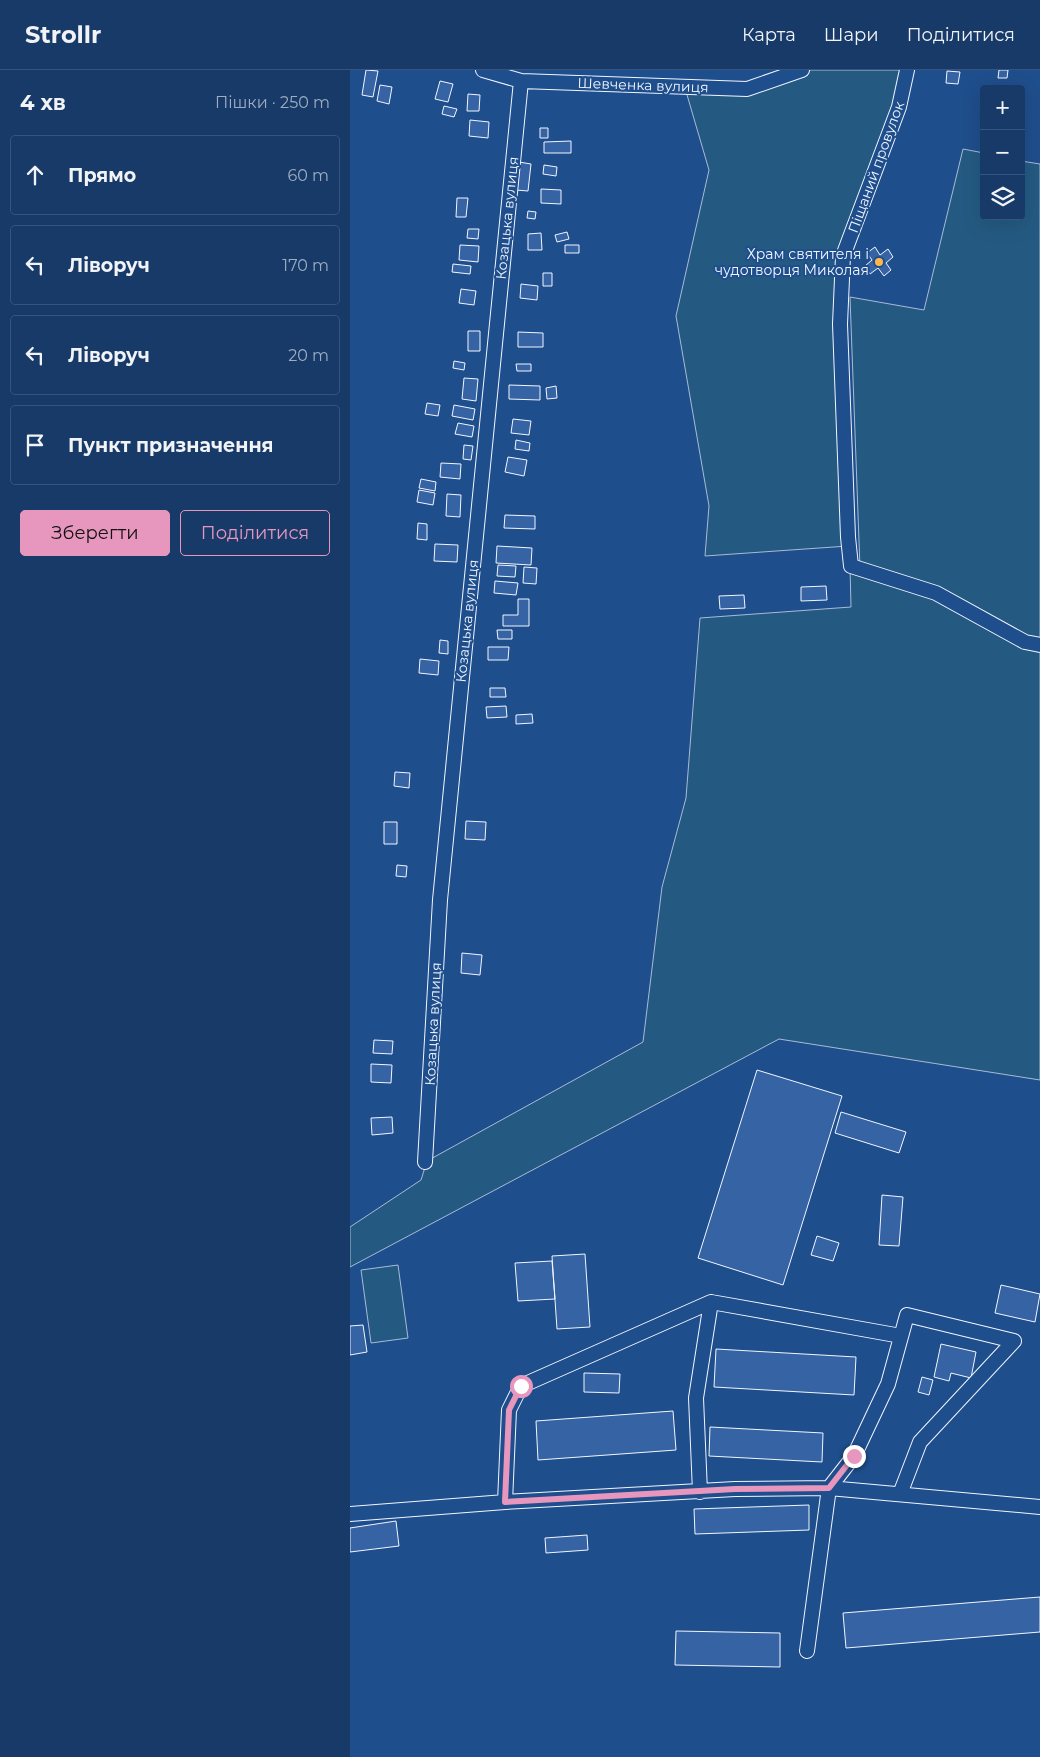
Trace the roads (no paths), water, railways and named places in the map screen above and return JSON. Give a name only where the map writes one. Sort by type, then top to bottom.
[{"type":"street","name":"Шевченка вулиця","points":[[483,70],[521,81],[747,89],[802,70]]},
{"type":"street","name":"Піщаний провулок","points":[[907,70],[899,107],[843,256],[840,324],[848,536],[851,566],[936,593],[1025,642],[1040,645]]},
{"type":"street","name":"Козацька вулиця","points":[[426,1162],[440,900],[521,81]]},
{"type":"street","points":[[700,1492],[696,1398],[711,1302]]},
{"type":"street","points":[[505,1502],[509,1410],[521,1386],[711,1302],[901,1336]]},
{"type":"street","points":[[807,1651],[829,1488],[858,1448],[888,1384],[907,1315],[1014,1341],[920,1442],[900,1494]]},
{"type":"street","points":[[350,1514],[505,1502],[700,1492],[829,1488],[1040,1507]]},
{"type":"place","name":"Храм святителя і чудотворця Миколая","points":[[879,262]]}]
